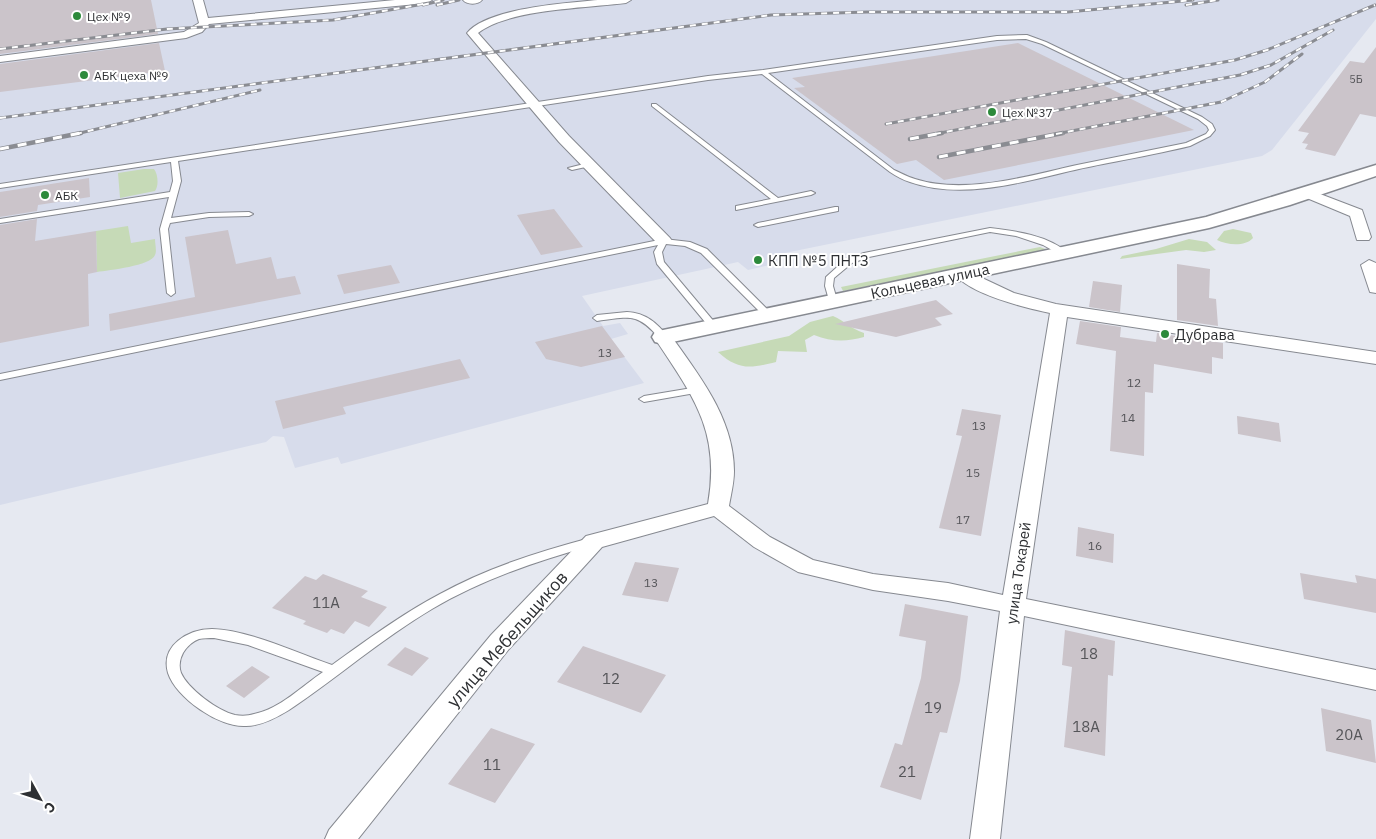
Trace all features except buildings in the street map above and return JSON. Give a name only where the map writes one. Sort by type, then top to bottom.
[{"type":"street","points":[[198,0],[205,21]]},
{"type":"street","points":[[0,59],[178,37],[198,30],[205,21],[427,0]]},
{"type":"street","points":[[468,0],[477,0]]},
{"type":"street","points":[[548,0],[559,8]]},
{"type":"street","points":[[626,0],[559,8],[492,20],[476,28],[472,33],[534,106],[544,113],[588,165],[664,241]]},
{"type":"street","name":"Кольцевая улица","points":[[663,338],[767,314],[1233,216],[1374,172]]},
{"type":"street","points":[[1307,193],[1357,213],[1363,237]]},
{"type":"street","points":[[1369,265],[1376,288]]},
{"type":"street","points":[[963,274],[984,287],[1006,297],[1059,309],[1376,358]]},
{"type":"street","name":"улица Токарей","points":[[985,839],[1013,605],[1059,309]]},
{"type":"street","points":[[663,338],[698,390],[715,422],[721,442],[724,467],[718,508]]},
{"type":"street","points":[[718,508],[762,542],[806,566],[873,582],[948,592],[1376,680]]},
{"type":"street","points":[[594,541],[718,508]]},
{"type":"street","name":"улица Мебельщиков","points":[[340,839],[500,642],[594,541]]},
{"type":"lane","points":[[0,186],[708,78],[763,72],[997,38],[1027,37],[1044,43],[1200,118],[1210,125],[1212,130],[1208,135],[1188,145],[1013,181],[965,186],[932,184],[914,181],[892,171],[763,72]]},
{"type":"lane","points":[[654,105],[777,200]]},
{"type":"lane","points":[[171,293],[164,240],[166,221],[177,181],[174,160]]},
{"type":"lane","points":[[572,168],[588,165]]},
{"type":"lane","points":[[738,208],[812,193]]},
{"type":"lane","points":[[0,221],[173,194]]},
{"type":"lane","points":[[758,225],[835,209]]},
{"type":"lane","points":[[166,221],[224,214],[249,214]]},
{"type":"lane","points":[[833,300],[829,286],[830,277],[849,261],[867,255],[962,235],[990,230],[1016,234],[1046,243],[1064,253]]},
{"type":"lane","points":[[664,241],[658,252],[660,262],[680,289],[713,326]]},
{"type":"lane","points":[[0,378],[664,241],[697,247],[704,251],[767,314]]},
{"type":"lane","points":[[597,318],[642,316],[651,322],[663,338]]},
{"type":"lane","points":[[644,399],[698,390]]},
{"type":"lane","points":[[334,671],[231,636],[201,634],[185,641],[175,652],[173,670],[180,682],[216,714],[231,721],[245,722],[262,719],[334,671],[425,608],[465,585],[514,564],[594,541]]},
{"type":"shaded area","points":[[0,0],[1376,0],[1376,19],[1272,150],[1262,156],[775,255],[782,262],[748,270],[738,262],[582,296],[603,326],[620,323],[628,334],[611,339],[644,383],[341,464],[338,457],[295,468],[284,437],[273,436],[266,442],[0,505]]},
{"type":"green space","points":[[154,169],[155,171],[157,183],[155,191],[120,198],[118,173]]},
{"type":"green space","points":[[128,226],[131,243],[155,239],[155,255],[152,259],[138,265],[97,272],[96,231]]},
{"type":"green space","points":[[1233,229],[1251,233],[1253,238],[1241,244],[1217,240],[1224,231]]},
{"type":"green space","points":[[1189,239],[1207,242],[1216,250],[1204,252],[1186,250],[1120,259],[1122,256],[1156,249]]},
{"type":"green space","points":[[1040,247],[1048,250],[843,291],[841,287]]},
{"type":"green space","points":[[833,316],[864,333],[864,337],[839,341],[814,335],[805,340],[807,352],[778,351],[776,362],[759,366],[739,365],[718,352],[789,336],[810,322]]},
{"type":"railway","points":[[423,5],[443,0]]},
{"type":"railway","points":[[437,5],[459,0]]},
{"type":"railway","points":[[0,118],[771,15],[867,12],[1068,12],[1193,0]]},
{"type":"railway","points":[[1186,5],[1218,0]]},
{"type":"railway","points":[[0,49],[167,29],[333,20],[429,3]]},
{"type":"railway","points":[[886,124],[1235,60],[1267,50],[1375,5]]},
{"type":"railway","points":[[935,134],[1240,75],[1271,65],[1333,30]]},
{"type":"railway","points":[[1056,134],[1221,102],[1265,82],[1302,54]]},
{"type":"railway","points":[[76,134],[260,90]]},
{"type":"railway","points":[[76,134],[81,133]]},
{"type":"railway","points":[[910,139],[942,133]]},
{"type":"railway","points":[[939,157],[1063,133]]},
{"type":"railway","points":[[0,149],[76,134]]},
{"type":"place","name":"Цех №9","points":[[77,16]]},
{"type":"place","name":"АБК цеха №9","points":[[84,75]]},
{"type":"place","name":"Цех №37","points":[[992,112]]},
{"type":"place","name":"АБК","points":[[45,195]]},
{"type":"place","name":"КПП №5 ПНТЗ","points":[[758,260]]},
{"type":"place","name":"Дубрава","points":[[1165,334]]}]
